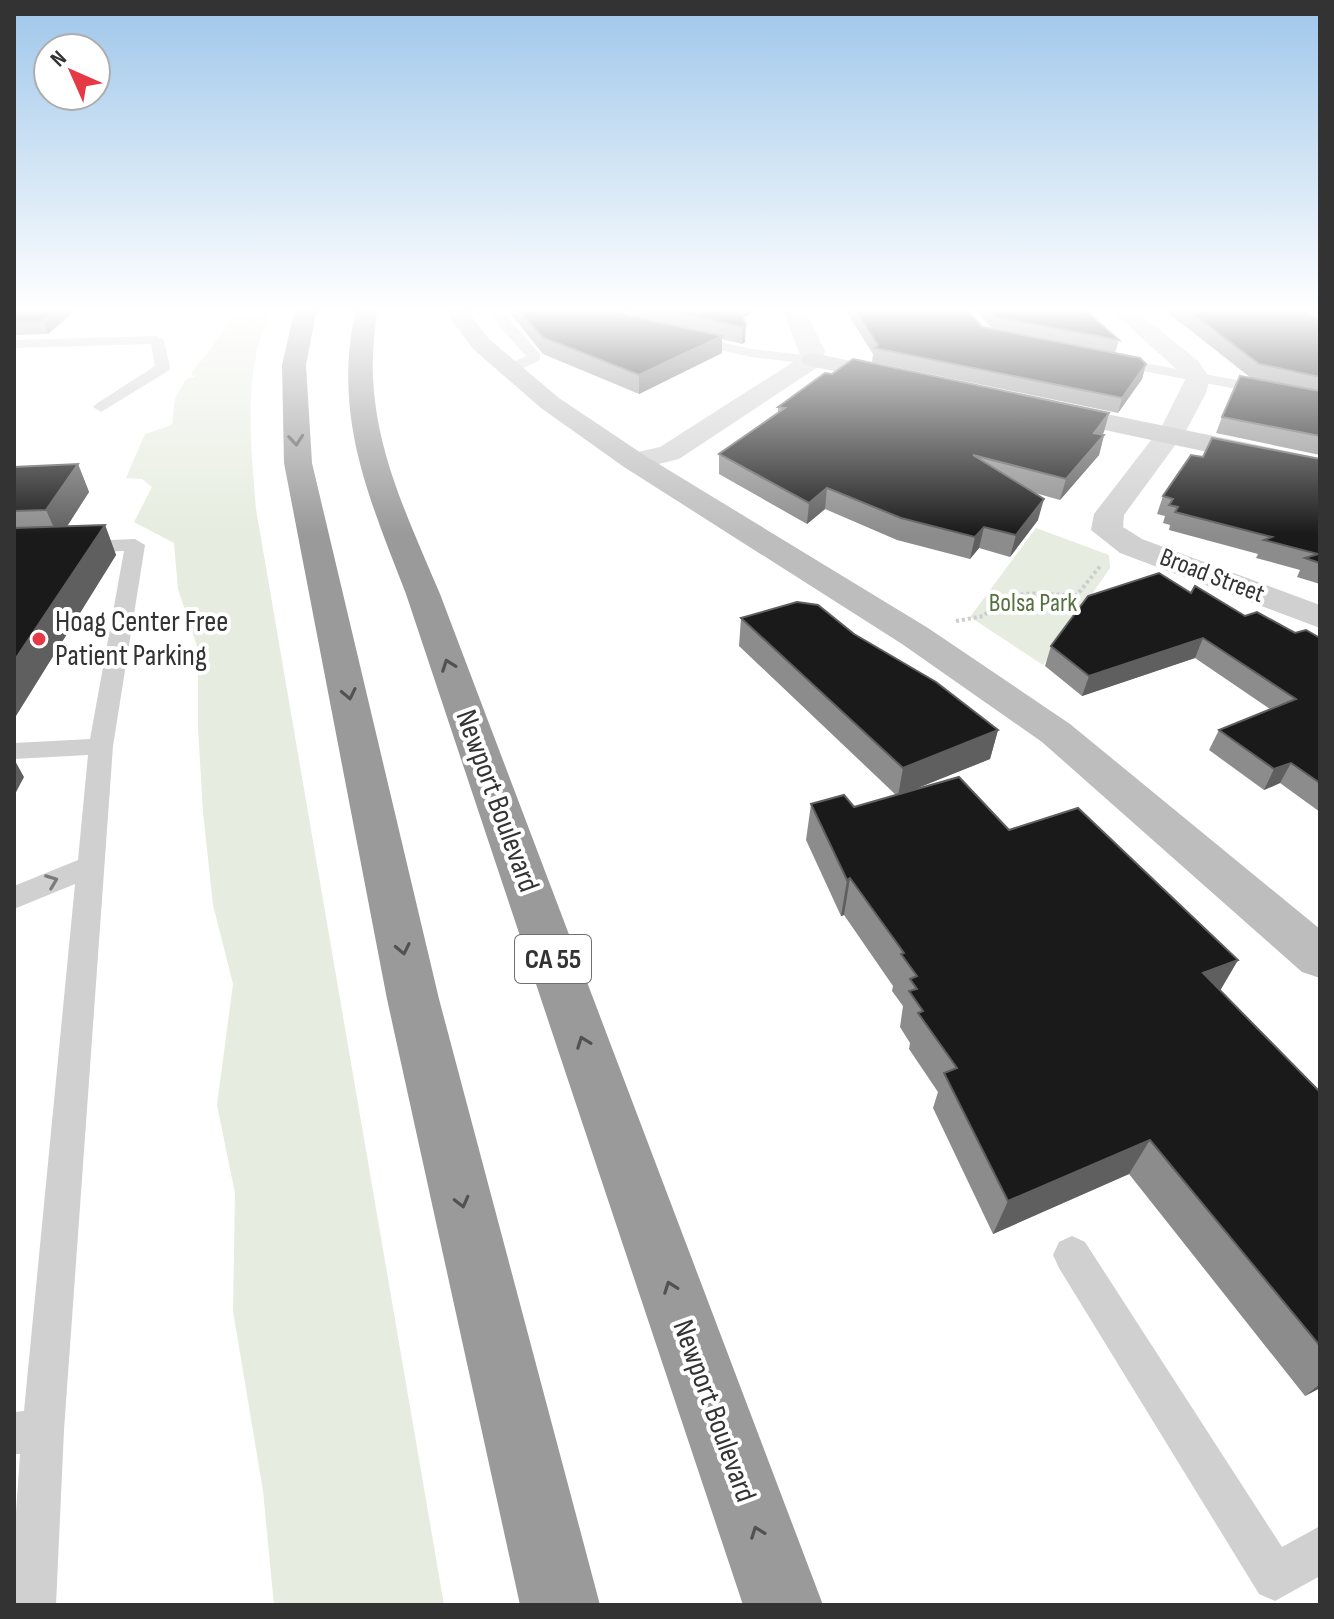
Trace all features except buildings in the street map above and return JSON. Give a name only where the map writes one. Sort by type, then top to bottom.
[{"type":"highway","points":[[295,384],[298,463],[413,999],[560,1605]]},
{"type":"highway","name":"Newport Boulevard","points":[[359,384],[376,473],[423,594],[783,1605]]},
{"type":"street","points":[[527,384],[634,461],[915,636],[1056,733],[1320,958]]},
{"type":"street","points":[[634,461],[669,453],[777,384]]},
{"type":"street","points":[[1108,542],[1109,514],[1168,435],[1197,384]]},
{"type":"street","points":[[1029,406],[1320,467]]},
{"type":"street","name":"Broad Street","points":[[1108,542],[1131,546],[1320,617]]},
{"type":"lane","points":[[101,407],[138,384]]},
{"type":"lane","points":[[1229,384],[1320,400]]},
{"type":"lane","points":[[14,550],[135,545],[101,746],[91,866],[29,1432],[33,1605]]},
{"type":"lane","points":[[14,751],[101,746]]},
{"type":"lane","points":[[14,898],[91,866]]},
{"type":"lane","points":[[1072,1255],[1275,1578],[1320,1549]]},
{"type":"path","points":[[970,617],[984,616],[999,598],[1010,593],[1077,595],[1108,542]]},
{"type":"green space","points":[[183,384],[252,384],[251,433],[256,509],[444,1605],[274,1605],[263,1491],[233,1311],[235,1193],[217,1105],[233,984],[213,905],[203,812],[198,728],[198,649],[178,589],[174,543],[134,522],[152,487],[142,479],[126,478],[145,434],[172,425],[175,399]]},
{"type":"green space","name":"Bolsa Park","points":[[1036,528],[1109,555],[1110,568],[1043,665],[970,617]]},
{"type":"place","name":"Hoag Center Free Patient Parking","points":[[39,639]]}]
